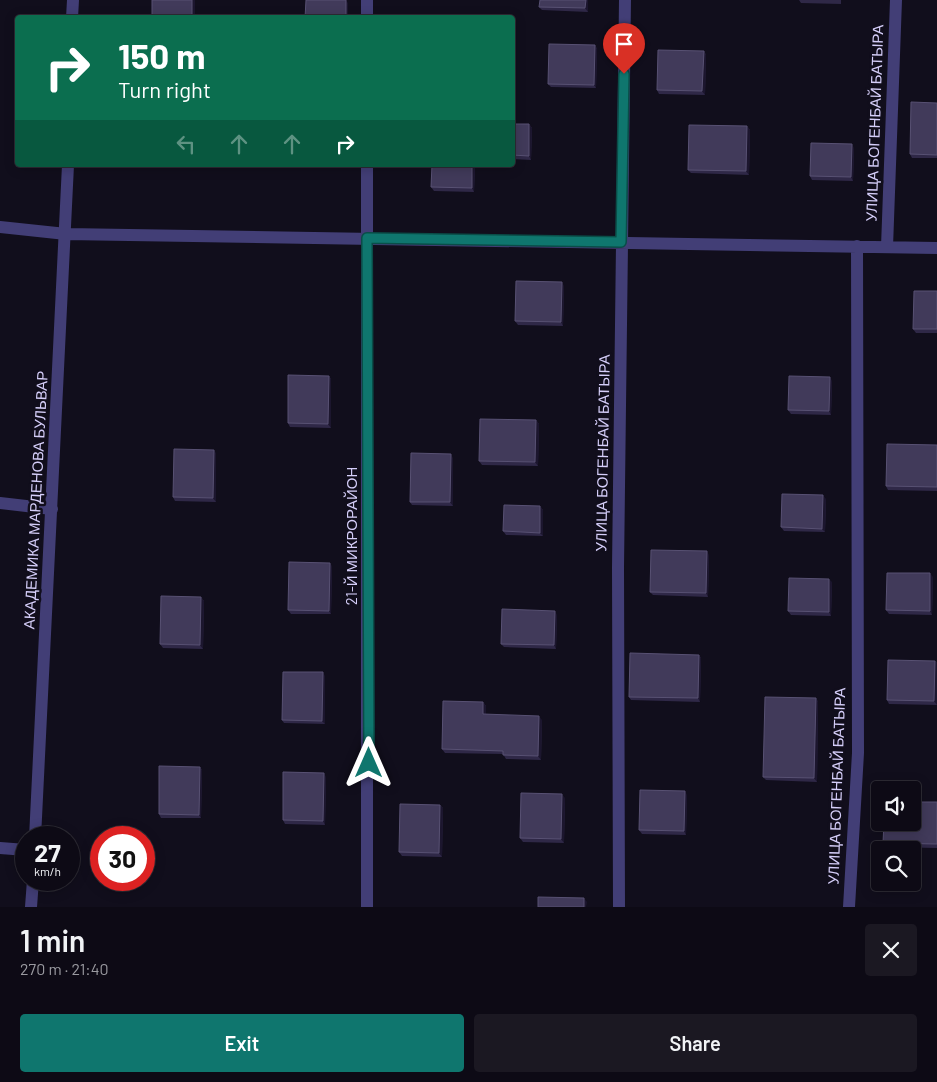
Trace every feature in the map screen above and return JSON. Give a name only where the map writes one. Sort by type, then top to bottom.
[{"type":"street","points":[[72,15],[73,0]]},
{"type":"street","points":[[367,0],[367,15]]},
{"type":"street","name":"УЛИЦА БОГЕНБАЙ БАТЫРА","points":[[619,907],[618,568],[625,0]]},
{"type":"street","name":"УЛИЦА БОГЕНБАЙ БАТЫРА","points":[[886,246],[896,0]]},
{"type":"street","name":"АКАДЕМИКА МАРДЕНОВА БУЛЬВАР","points":[[36,826],[68,167]]},
{"type":"street","name":"21-Й МИКРОРАЙОН","points":[[367,167],[368,907]]},
{"type":"street","points":[[0,227],[66,234],[937,248]]},
{"type":"street","name":"УЛИЦА БОГЕНБАЙ БАТЫРА","points":[[848,907],[858,753],[857,246]]},
{"type":"street","points":[[0,503],[52,509]]},
{"type":"street","points":[[0,848],[15,849]]},
{"type":"street","points":[[31,907],[32,891]]},
{"type":"building","points":[[152,0],[192,0],[192,15],[152,15]]},
{"type":"building","points":[[306,0],[346,0],[346,15],[305,15]]},
{"type":"building","points":[[540,0],[586,0],[585,8],[539,7]]},
{"type":"building","points":[[549,44],[595,45],[594,85],[548,84]]},
{"type":"building","points":[[658,50],[704,51],[702,91],[657,90]]},
{"type":"building","points":[[911,102],[937,103],[937,155],[910,154]]},
{"type":"building","points":[[515,124],[529,124],[529,156],[515,155]]},
{"type":"building","points":[[689,125],[747,126],[746,171],[688,170]]},
{"type":"building","points":[[811,143],[852,144],[851,177],[810,176]]},
{"type":"building","points":[[432,167],[472,167],[472,188],[431,187]]},
{"type":"building","points":[[516,281],[562,282],[561,322],[515,321]]},
{"type":"building","points":[[914,291],[937,291],[937,329],[913,329]]},
{"type":"building","points":[[288,375],[329,376],[328,424],[288,423]]},
{"type":"building","points":[[789,376],[830,377],[829,411],[788,410]]},
{"type":"building","points":[[480,419],[536,420],[535,462],[479,461]]},
{"type":"building","points":[[887,444],[937,445],[937,487],[886,486]]},
{"type":"building","points":[[174,449],[214,450],[213,498],[173,497]]},
{"type":"building","points":[[411,453],[451,454],[450,502],[410,502]]},
{"type":"building","points":[[782,494],[823,495],[822,529],[781,527]]},
{"type":"building","points":[[504,505],[540,506],[540,533],[503,531]]},
{"type":"building","points":[[651,550],[707,551],[706,593],[650,592]]},
{"type":"building","points":[[289,562],[330,563],[329,611],[288,610]]},
{"type":"building","points":[[887,573],[930,573],[930,611],[886,610]]},
{"type":"building","points":[[789,578],[829,579],[829,612],[788,611]]},
{"type":"building","points":[[161,596],[201,597],[200,645],[160,644]]},
{"type":"building","points":[[502,609],[555,611],[554,645],[501,644]]},
{"type":"building","points":[[630,653],[699,655],[698,698],[629,697]]},
{"type":"building","points":[[888,660],[935,661],[934,701],[887,700]]},
{"type":"building","points":[[283,672],[323,672],[322,721],[282,720]]},
{"type":"building","points":[[765,697],[816,698],[814,778],[763,777]]},
{"type":"building","points":[[443,701],[483,702],[483,714],[539,716],[538,756],[503,755],[503,751],[442,749]]},
{"type":"building","points":[[159,766],[200,767],[199,815],[159,814]]},
{"type":"building","points":[[283,772],[324,773],[323,821],[283,820]]},
{"type":"building","points":[[640,790],[685,791],[684,831],[639,830]]},
{"type":"building","points":[[521,793],[562,794],[561,839],[520,838]]},
{"type":"building","points":[[921,802],[937,802],[937,844],[921,844],[921,841],[883,841],[884,831],[921,831]]},
{"type":"building","points":[[400,804],[440,805],[439,853],[399,852]]},
{"type":"building","points":[[538,897],[584,898],[584,907],[538,907]]},
{"type":"route","points":[[369,763],[367,238],[621,242],[624,74]]}]
